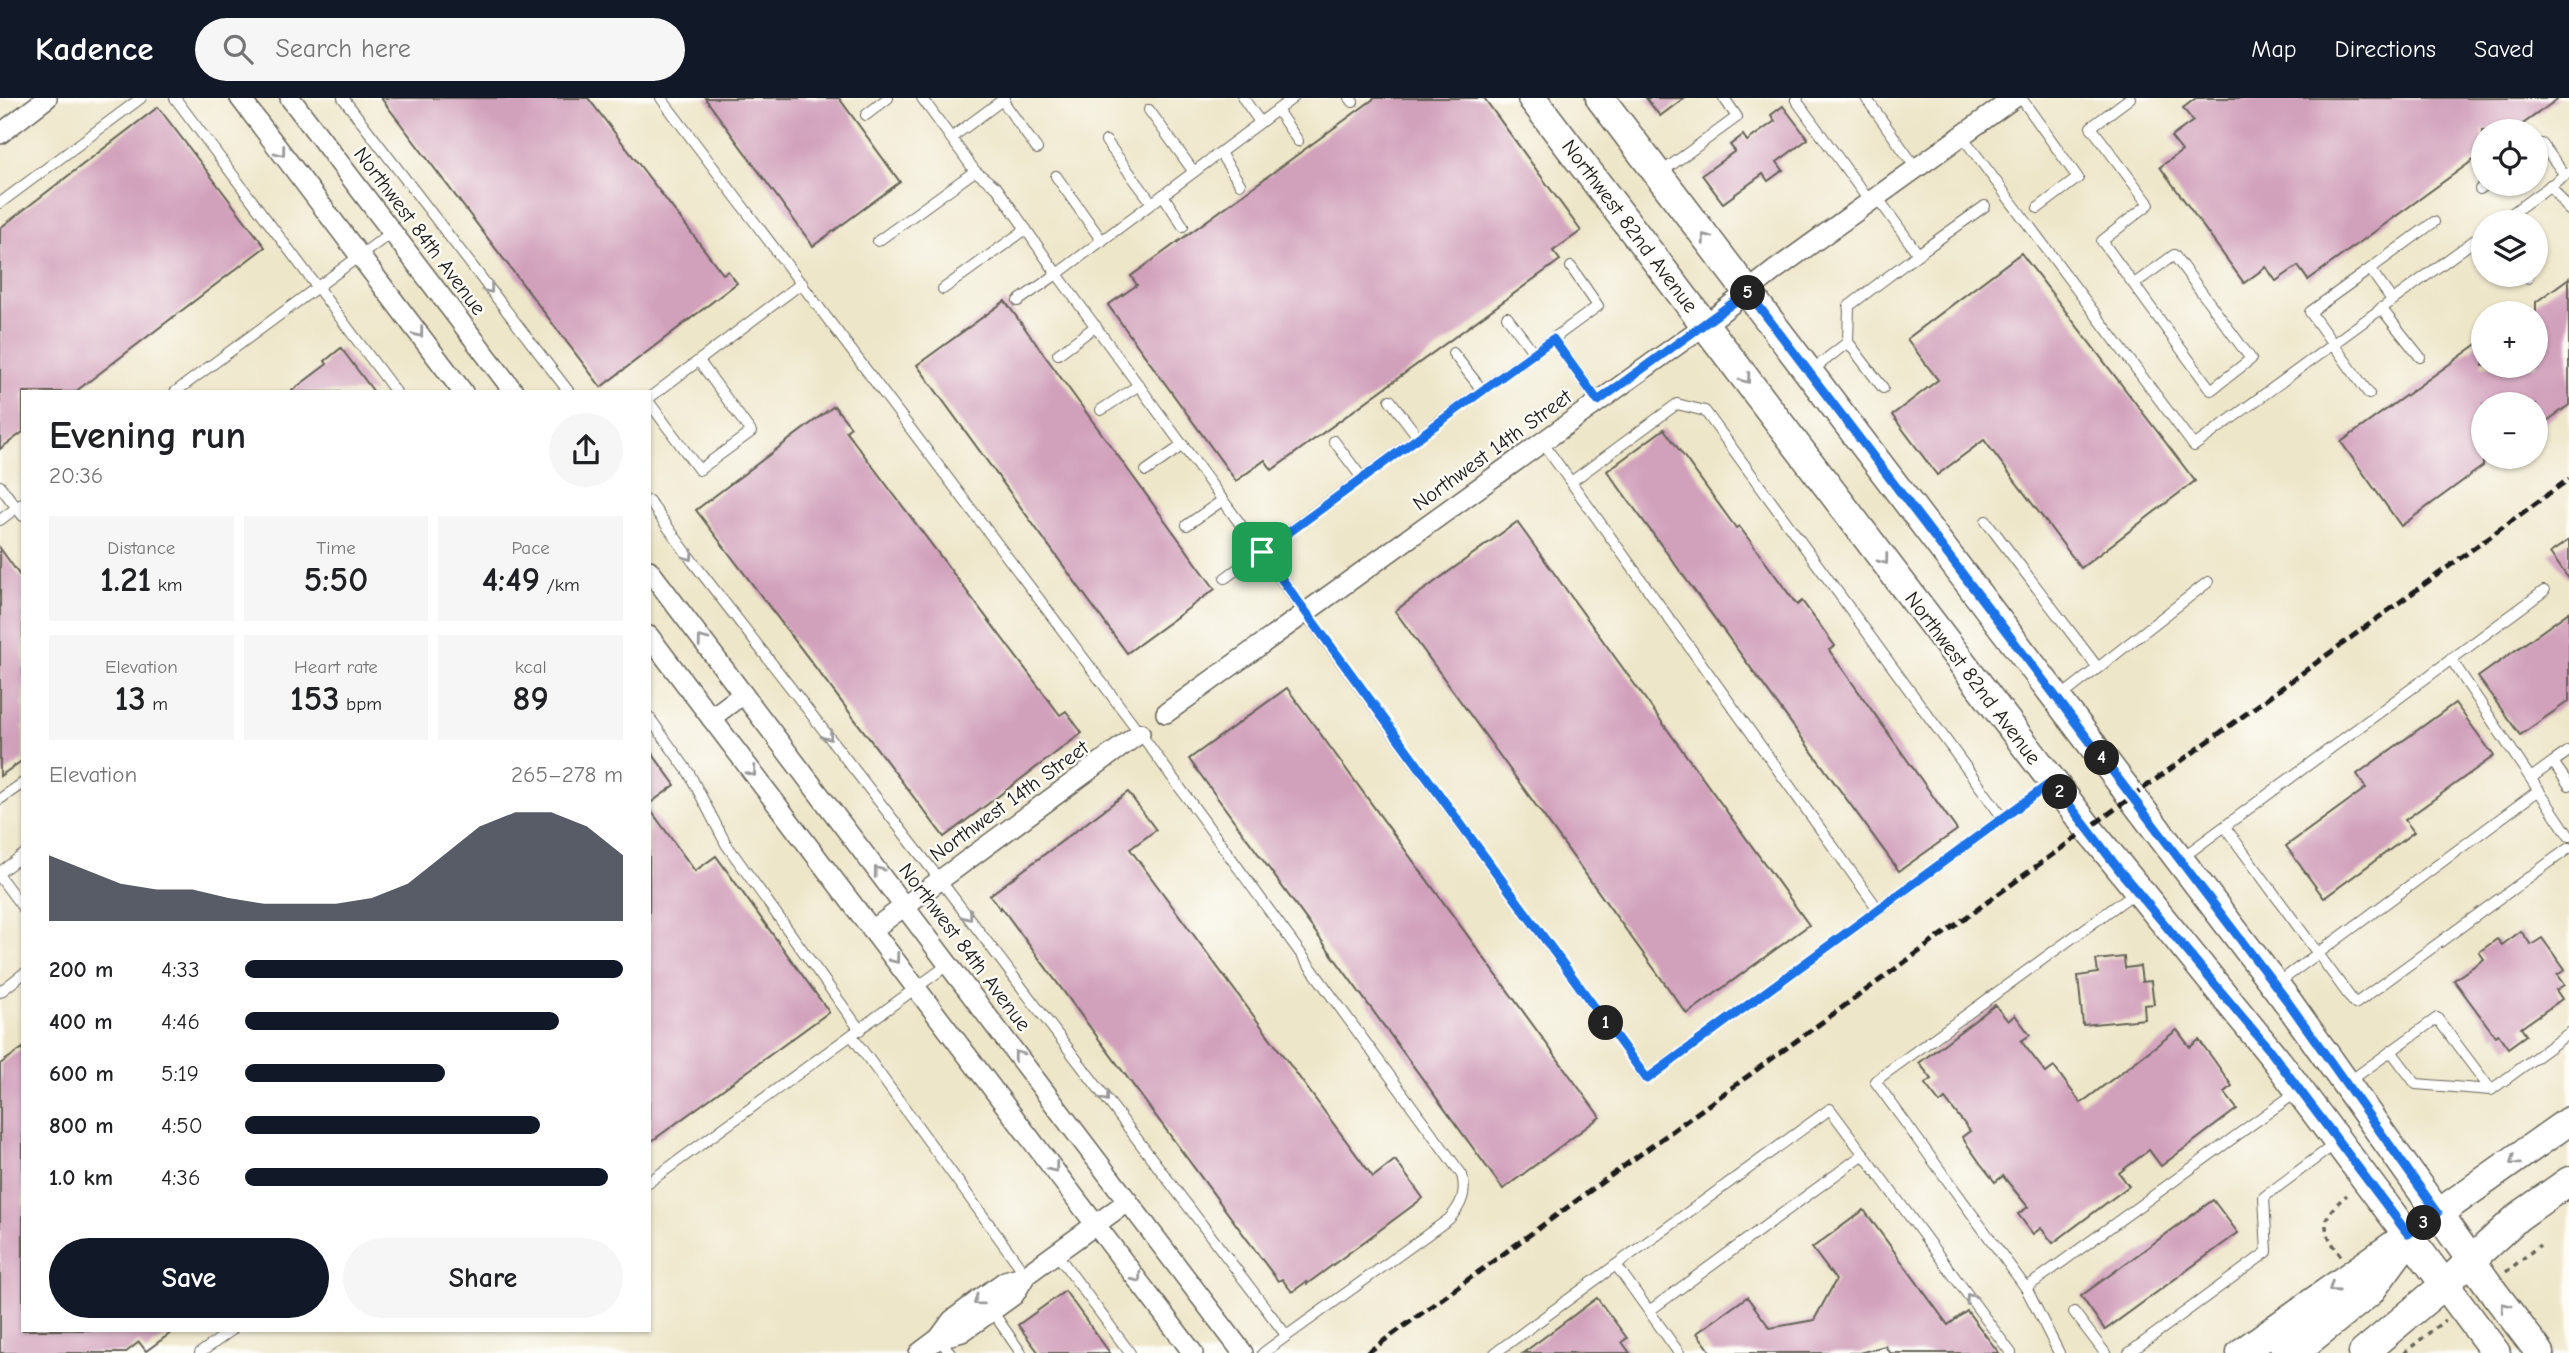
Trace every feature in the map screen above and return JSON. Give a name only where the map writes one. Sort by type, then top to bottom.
[{"type":"highway","points":[[2288,1353],[2367,1290],[2408,1234]]},
{"type":"street","points":[[0,134],[47,98]]},
{"type":"street","points":[[240,98],[461,390]]},
{"type":"street","name":"Northwest 84th Avenue","points":[[290,98],[512,390]]},
{"type":"street","name":"Northwest 82nd Avenue","points":[[1532,98],[2052,782],[2137,891],[2300,1090],[2496,1353]]},
{"type":"street","points":[[1600,98],[2275,985],[2471,1261],[2540,1353]]},
{"type":"street","name":"Northwest 14th Street","points":[[1166,713],[1705,325],[2010,100]]},
{"type":"street","name":"Northwest 84th Avenue","points":[[651,573],[1243,1353]]},
{"type":"street","points":[[651,639],[1193,1353]]},
{"type":"street","points":[[711,718],[743,694]]},
{"type":"street","name":"Northwest 14th Street","points":[[872,930],[1140,733]]},
{"type":"street","points":[[2241,1353],[2569,1121]]},
{"type":"street","points":[[2363,1353],[2444,1285],[2518,1217],[2569,1181]]},
{"type":"street","points":[[944,1346],[951,1320],[1005,1282],[1026,1275],[1128,1201]]},
{"type":"street","points":[[919,1353],[944,1346],[1014,1295],[1026,1275]]},
{"type":"lane","points":[[0,203],[141,98]]},
{"type":"lane","points":[[175,98],[394,390]]},
{"type":"lane","points":[[344,98],[567,390]]},
{"type":"lane","points":[[661,98],[1140,733],[1457,1167],[1464,1182],[1461,1203],[1448,1219],[1263,1353]]},
{"type":"lane","points":[[866,115],[888,98]]},
{"type":"lane","points":[[922,98],[975,170],[997,188],[1057,274],[1647,1079],[2052,782]]},
{"type":"lane","points":[[1243,98],[1260,122]]},
{"type":"lane","points":[[1018,301],[1293,98]]},
{"type":"lane","points":[[1658,174],[1737,117],[1724,98]]},
{"type":"lane","points":[[1798,98],[1796,100],[1919,254]]},
{"type":"lane","points":[[1866,98],[1916,168]]},
{"type":"lane","points":[[2130,98],[2091,127],[2149,204],[2102,241],[2211,390],[2251,359],[2174,255],[2134,284]]},
{"type":"lane","points":[[951,138],[1003,99],[1037,149]]},
{"type":"lane","points":[[2010,100],[2078,178],[2038,208]]},
{"type":"lane","points":[[1149,110],[1194,172]]},
{"type":"lane","points":[[1277,110],[1298,141]]},
{"type":"lane","points":[[1962,136],[2193,446],[2471,243]]},
{"type":"lane","points":[[1106,141],[1152,203]]},
{"type":"lane","points":[[2517,210],[2567,173],[2548,151]]},
{"type":"lane","points":[[1220,153],[1240,184]]},
{"type":"lane","points":[[878,241],[975,170]]},
{"type":"lane","points":[[1056,176],[1102,241]]},
{"type":"lane","points":[[2550,186],[2569,210]]},
{"type":"lane","points":[[1163,195],[1183,226]]},
{"type":"lane","points":[[1883,388],[1848,342],[1849,306],[1985,206]]},
{"type":"lane","points":[[2369,394],[2310,312],[2434,222]]},
{"type":"lane","points":[[943,289],[1026,229]]},
{"type":"lane","points":[[178,390],[392,232]]},
{"type":"lane","points":[[1225,578],[1598,306],[1571,267]]},
{"type":"lane","points":[[2370,269],[2392,300]]},
{"type":"lane","points":[[651,398],[802,283]]},
{"type":"lane","points":[[2381,308],[2420,357]]},
{"type":"lane","points":[[1507,317],[1534,353]]},
{"type":"lane","points":[[1058,354],[1096,326]]},
{"type":"lane","points":[[1553,339],[1598,401]]},
{"type":"lane","points":[[1809,372],[1848,342]]},
{"type":"lane","points":[[1453,353],[1482,390]]},
{"type":"lane","points":[[651,403],[699,470],[751,432],[699,361]]},
{"type":"lane","points":[[1101,410],[1139,385]]},
{"type":"lane","points":[[1390,400],[1418,438]]},
{"type":"lane","points":[[1571,482],[1677,404],[1705,411],[2003,818]]},
{"type":"lane","points":[[1334,441],[1362,478]]},
{"type":"lane","points":[[1542,442],[1878,909]]},
{"type":"lane","points":[[1146,471],[1182,444]]},
{"type":"lane","points":[[0,486],[21,509],[0,520]]},
{"type":"lane","points":[[1187,526],[1223,500]]},
{"type":"lane","points":[[651,504],[1286,1335]]},
{"type":"lane","points":[[1986,521],[2098,668]]},
{"type":"lane","points":[[2058,699],[2208,582]]},
{"type":"lane","points":[[2179,860],[2544,591]]},
{"type":"lane","points":[[2451,659],[2569,836]]},
{"type":"lane","points":[[651,720],[689,773],[731,852],[1026,1275]]},
{"type":"lane","points":[[2531,778],[2569,751]]},
{"type":"lane","points":[[2553,762],[2569,785]]},
{"type":"lane","points":[[0,800],[21,784]]},
{"type":"lane","points":[[2275,985],[2539,790]]},
{"type":"lane","points":[[2225,827],[2355,1004],[2569,848]]},
{"type":"lane","points":[[0,872],[21,856]]},
{"type":"lane","points":[[0,877],[21,905]]},
{"type":"lane","points":[[2059,1353],[2026,1288],[1875,1081],[2137,891]]},
{"type":"lane","points":[[651,1181],[949,964]]},
{"type":"lane","points":[[0,992],[21,976]]},
{"type":"lane","points":[[2346,1083],[2437,1018],[2491,1090]]},
{"type":"lane","points":[[2391,1051],[2416,1084],[2491,1090],[2569,1033]]},
{"type":"lane","points":[[2026,1288],[2300,1090]]},
{"type":"lane","points":[[1495,1353],[1830,1109],[2011,1353]]},
{"type":"lane","points":[[2129,1353],[2267,1252],[2264,1197],[2339,1142]]},
{"type":"lane","points":[[1649,1311],[1864,1154]]},
{"type":"lane","points":[[1056,1253],[1130,1353]]},
{"type":"lane","points":[[1616,1265],[1679,1353]]},
{"type":"lane","points":[[992,1311],[1021,1353]]},
{"type":"lane","points":[[2074,1312],[2105,1353]]},
{"type":"lane","points":[[200,1353],[229,1332]]},
{"type":"path","points":[[2341,1256],[2329,1240],[2325,1222],[2336,1204],[2347,1195]]},
{"type":"path","points":[[2508,1270],[2540,1245]]},
{"type":"path","points":[[2404,1353],[2437,1326]]},
{"type":"building","points":[[381,98],[588,98],[723,274],[728,271],[737,283],[601,387]]},
{"type":"building","points":[[705,98],[839,98],[900,182],[813,246]]},
{"type":"building","points":[[1375,98],[1484,98],[1581,231],[1553,251],[1560,260],[1272,470],[1265,460],[1236,481],[1108,305],[1137,285],[1131,276]]},
{"type":"building","points":[[1646,98],[1684,98],[1660,116]]},
{"type":"building","points":[[2196,98],[2559,98],[2530,119],[2471,119],[2471,162],[2308,280],[2298,266],[2276,281],[2266,267],[2244,283],[2160,167],[2182,151],[2171,137],[2193,121],[2183,108]]},
{"type":"building","points":[[1783,106],[1808,139],[1777,162],[1783,170],[1768,181],[1763,174],[1723,203],[1702,175],[1735,151],[1730,145],[1743,135],[1747,141],[1775,121],[1771,115]]},
{"type":"building","points":[[158,107],[265,247],[78,390],[21,390],[21,433],[0,449],[0,228]]},
{"type":"building","points":[[2021,253],[2195,481],[2081,568],[1984,440],[1937,475],[1892,415],[1938,380],[1907,339]]},
{"type":"building","points":[[2569,278],[2569,405],[2548,420],[2548,392],[2471,392],[2471,469],[2479,469],[2401,526],[2341,442],[2471,349],[2471,378],[2548,378],[2548,301],[2537,301]]},
{"type":"building","points":[[1005,301],[1215,589],[1127,653],[917,365]]},
{"type":"building","points":[[341,348],[372,390],[293,390],[327,364],[325,361]]},
{"type":"building","points":[[834,406],[851,427],[846,431],[1060,715],[1066,711],[1082,733],[944,837],[696,510]]},
{"type":"building","points":[[1664,429],[1736,528],[1739,526],[1797,605],[1802,601],[1835,646],[1829,650],[1957,830],[1899,871],[1607,471]]},
{"type":"building","points":[[1517,522],[1809,925],[1687,1014],[1395,611]]},
{"type":"building","points":[[2569,540],[2569,579],[2550,553]]},
{"type":"building","points":[[0,548],[21,577],[21,761],[0,776]]},
{"type":"building","points":[[2569,612],[2569,701],[2520,735],[2478,677]]},
{"type":"building","points":[[1287,688],[1600,1117],[1503,1189],[1189,759]]},
{"type":"building","points":[[2455,703],[2494,756],[2405,820],[2414,832],[2324,898],[2286,846],[2366,788],[2357,774]]},
{"type":"building","points":[[651,752],[675,785],[651,803]]},
{"type":"building","points":[[1128,792],[1156,830],[1130,849],[1373,1177],[1395,1160],[1423,1198],[1307,1284],[1306,1282],[1292,1292],[1282,1279],[1278,1281],[990,895]]},
{"type":"building","points":[[651,811],[695,871],[716,856],[829,1012],[651,1142]]},
{"type":"building","points":[[2521,931],[2531,945],[2542,938],[2565,970],[2557,975],[2564,985],[2556,990],[2562,999],[2521,1028],[2526,1035],[2508,1048],[2498,1034],[2495,1036],[2454,980],[2484,959],[2479,952],[2497,939],[2502,945]]},
{"type":"building","points":[[2124,957],[2125,968],[2140,966],[2142,982],[2151,981],[2154,1004],[2144,1005],[2145,1019],[2083,1025],[2078,976],[2098,973],[2096,960]]},
{"type":"building","points":[[1995,1005],[2008,1021],[2015,1015],[2030,1035],[2021,1041],[2046,1073],[2054,1067],[2081,1103],[2177,1030],[2190,1047],[2199,1040],[2232,1086],[2224,1092],[2237,1109],[2161,1166],[2149,1150],[2119,1173],[2129,1186],[2053,1243],[2041,1228],[2033,1234],[2018,1214],[2028,1207],[2003,1176],[1995,1182],[1980,1163],[1962,1137],[1970,1131],[1945,1099],[1940,1103],[1925,1084],[1932,1079],[1919,1063]]},
{"type":"building","points":[[21,1049],[21,1332],[172,1332],[146,1351],[139,1342],[125,1353],[0,1353],[0,1064]]},
{"type":"building","points":[[2213,1200],[2238,1233],[2105,1330],[2081,1296]]},
{"type":"building","points":[[1864,1210],[1948,1325],[1967,1311],[1999,1353],[1890,1353],[1885,1346],[1859,1353],[1712,1353],[1697,1333],[1747,1297],[1770,1328],[1814,1320],[1836,1280],[1812,1248]]},
{"type":"building","points":[[1065,1291],[1110,1353],[1039,1353],[1018,1325]]},
{"type":"building","points":[[1597,1298],[1627,1338],[1622,1342],[1630,1353],[1523,1353]]},
{"type":"railway","points":[[1367,1353],[2569,479]]},
{"type":"route","points":[[1748,292],[2288,1002],[2438,1213],[2408,1234],[2268,1048],[2120,871],[2052,782],[1647,1079],[1262,552],[1553,339],[1598,401],[1748,292]]}]
